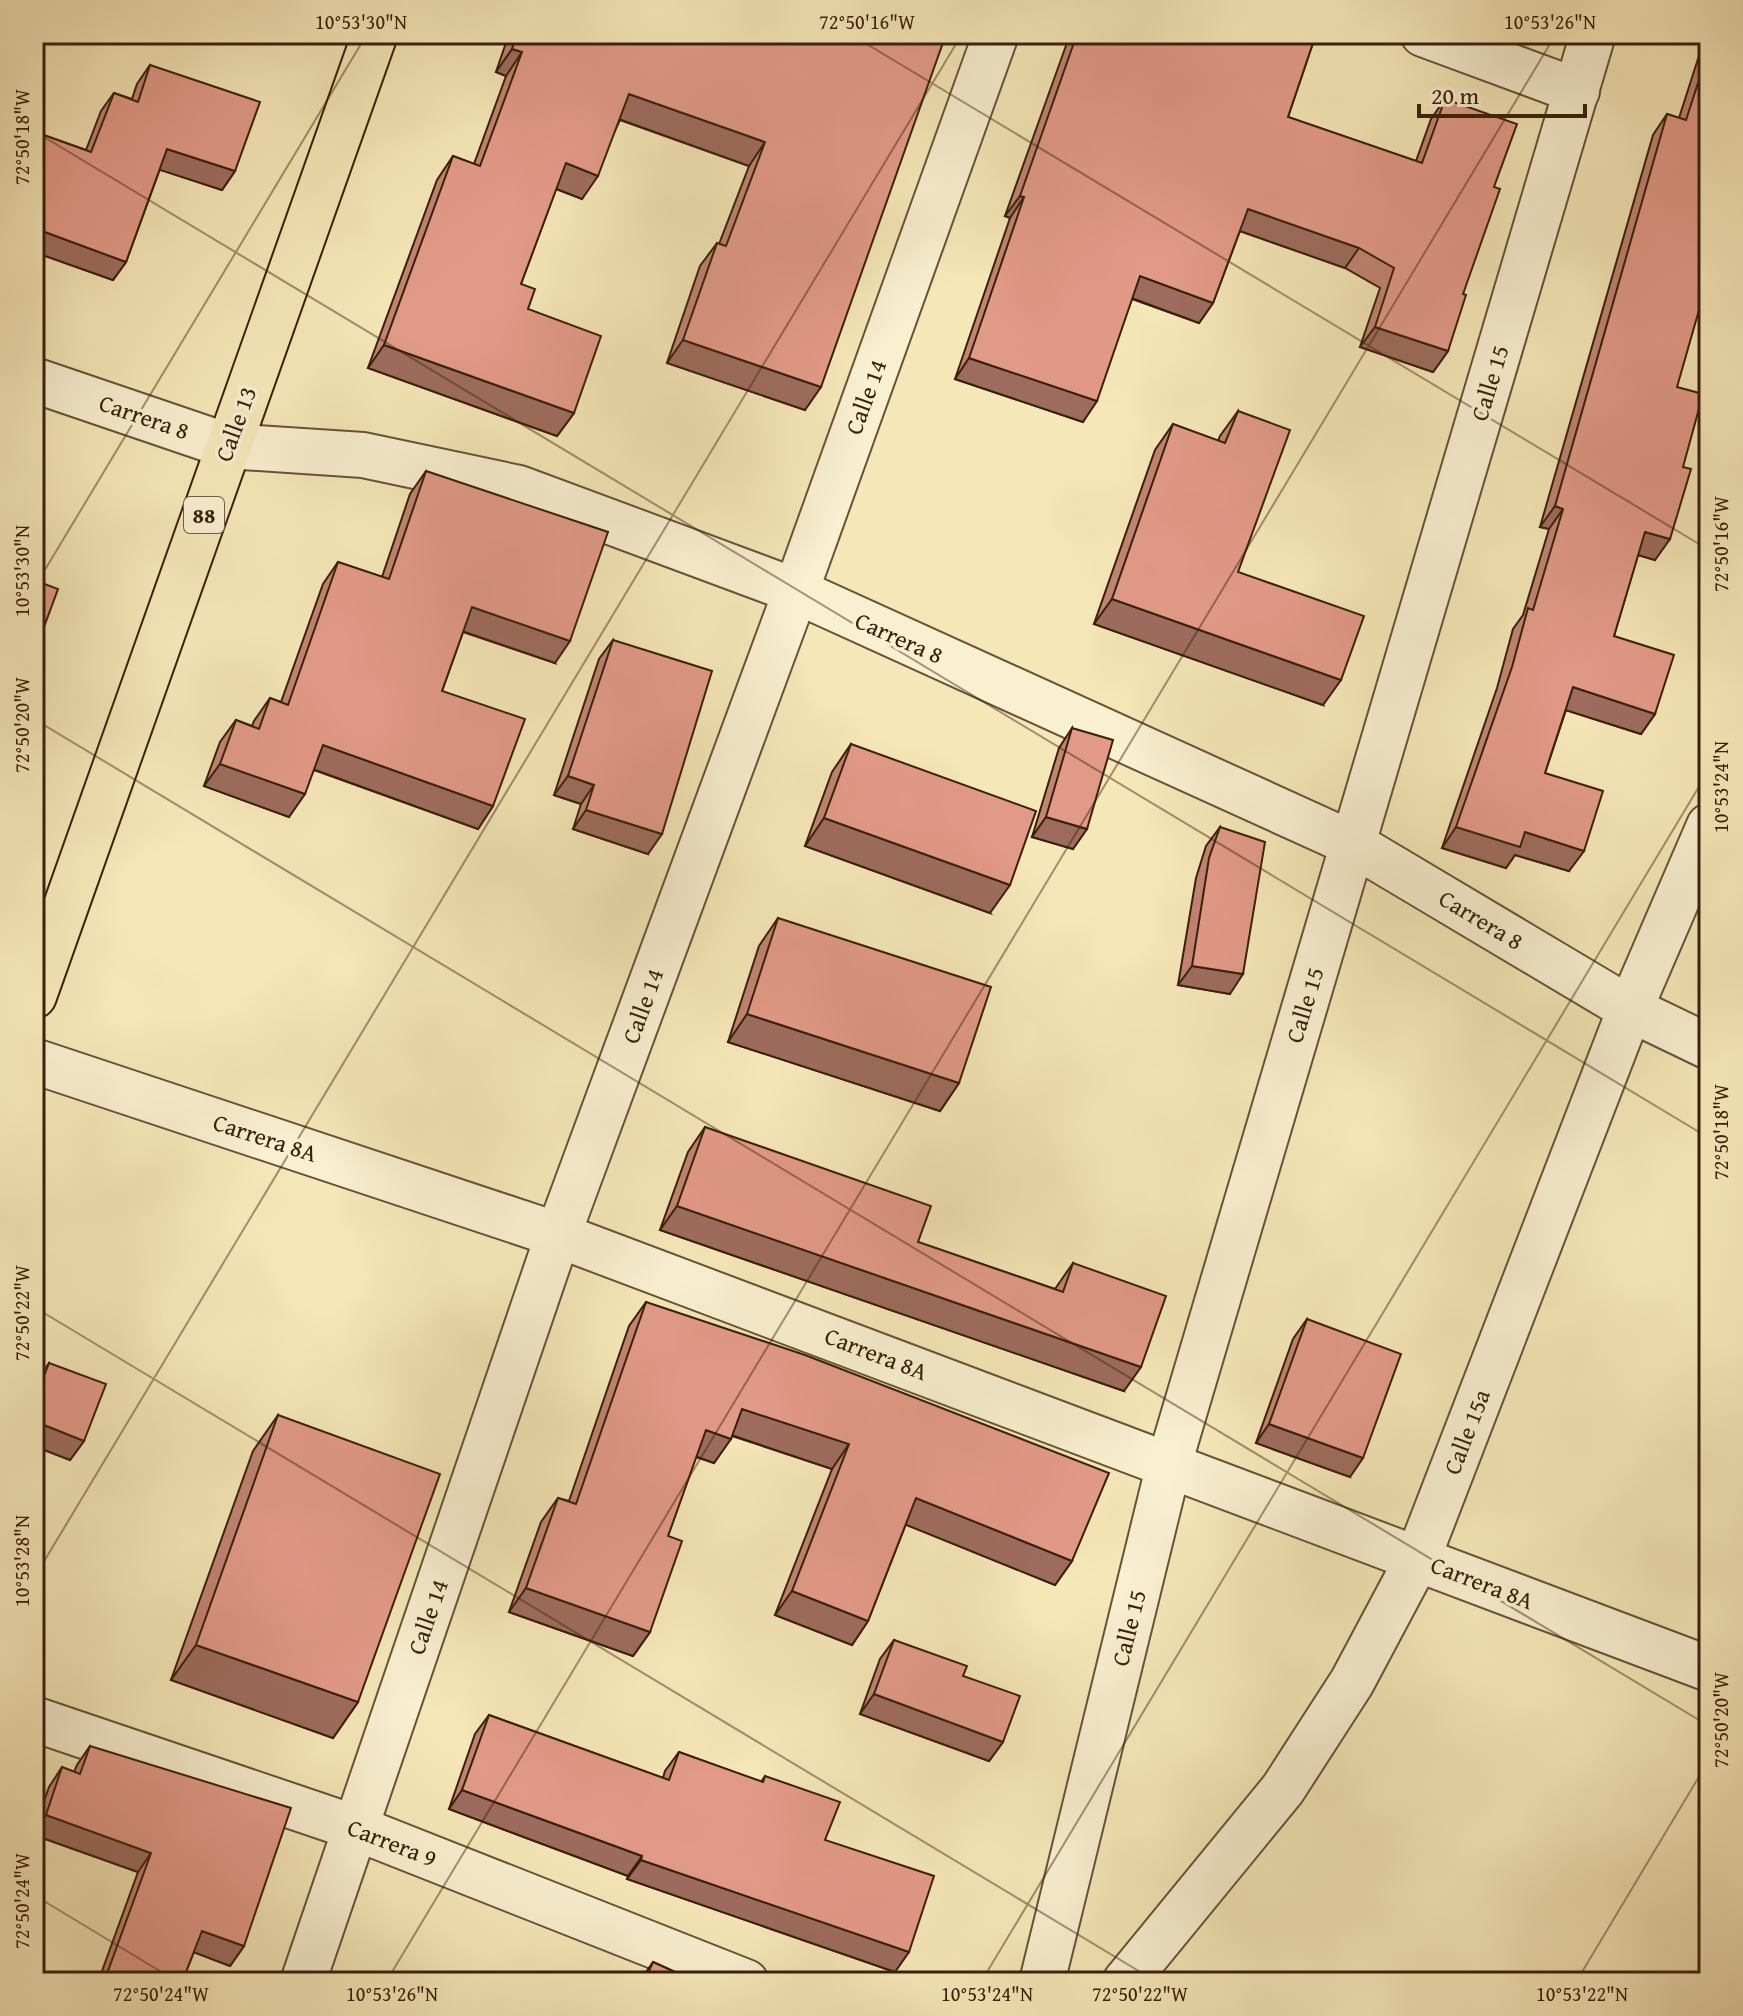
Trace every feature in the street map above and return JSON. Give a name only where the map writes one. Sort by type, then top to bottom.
[{"type":"highway","name":"Calle 13","points":[[34,996],[375,34]]},
{"type":"street","name":"Calle 14","points":[[303,1982],[558,1235],[796,591],[996,34]]},
{"type":"street","points":[[1423,34],[1577,91]]},
{"type":"street","name":"Calle 15","points":[[1042,1982],[1169,1464],[1593,34]]},
{"type":"street","name":"Carrera 8","points":[[34,380],[228,446],[363,455],[519,488],[796,591],[1353,844],[1630,1009],[1709,1047]]},
{"type":"street","name":"Calle 15a","points":[[1125,1982],[1283,1789],[1352,1682],[1418,1558],[1630,1009],[1709,826]]},
{"type":"street","name":"Carrera 8A","points":[[34,1061],[558,1235],[1709,1669]]},
{"type":"street","name":"Carrera 9","points":[[34,1719],[356,1828],[746,1982]]},
{"type":"building","points":[[517,34],[764,34],[789,43],[793,34],[946,34],[821,387],[683,340],[717,243],[726,246],[765,142],[629,94],[598,176],[566,163],[521,284],[535,289],[528,309],[601,336],[574,413],[384,345],[453,156],[480,166],[522,52],[512,49]]},
{"type":"building","points":[[1077,34],[1316,34],[1288,117],[1422,163],[1445,99],[1517,124],[1494,187],[1500,189],[1463,294],[1466,295],[1448,351],[1375,327],[1394,268],[1359,248],[1248,209],[1213,303],[1140,276],[1097,401],[969,358],[1024,197],[1020,196]]},
{"type":"building","points":[[1709,49],[1709,190],[1703,209],[1709,210],[1709,275],[1677,387],[1703,394],[1683,467],[1691,469],[1670,539],[1645,532],[1614,636],[1674,655],[1655,714],[1573,687],[1545,773],[1603,791],[1584,851],[1525,832],[1520,847],[1456,827],[1512,667],[1528,608],[1533,610],[1563,509],[1555,506],[1667,114],[1686,120]]},
{"type":"building","points":[[150,65],[260,102],[235,171],[167,149],[126,262],[34,228],[34,143],[38,133],[91,152],[114,93],[138,102]]},
{"type":"building","points":[[1238,411],[1290,430],[1238,572],[1364,616],[1341,680],[1112,599],[1173,424],[1225,443]]},
{"type":"building","points":[[426,471],[608,532],[570,641],[472,607],[442,691],[525,719],[493,806],[323,745],[305,794],[220,764],[236,720],[259,729],[270,698],[288,705],[338,562],[389,579]]},
{"type":"building","points":[[34,580],[58,589],[34,654]]},
{"type":"building","points":[[613,640],[712,671],[662,834],[586,810],[594,785],[568,776]]},
{"type":"building","points":[[1072,728],[1113,740],[1087,829],[1046,817]]},
{"type":"building","points":[[851,744],[1036,811],[1010,885],[824,818]]},
{"type":"building","points":[[1220,827],[1265,842],[1243,974],[1192,966],[1209,858]]},
{"type":"building","points":[[778,918],[991,987],[959,1083],[747,1014]]},
{"type":"building","points":[[705,1127],[931,1206],[918,1242],[1063,1292],[1073,1263],[1166,1296],[1141,1367],[677,1206]]},
{"type":"building","points":[[646,1302],[805,1355],[1109,1473],[1072,1561],[916,1498],[868,1621],[792,1591],[849,1444],[742,1409],[731,1439],[706,1430],[668,1536],[682,1541],[650,1632],[526,1588],[558,1498],[576,1504]]},
{"type":"building","points":[[1307,1319],[1401,1354],[1363,1458],[1269,1424]]},
{"type":"building","points":[[49,1363],[106,1384],[84,1441],[34,1421],[34,1402]]},
{"type":"building","points":[[278,1415],[440,1474],[358,1702],[196,1645]]},
{"type":"building","points":[[894,1640],[967,1666],[963,1676],[1020,1696],[1003,1742],[874,1694]]},
{"type":"building","points":[[489,1715],[669,1780],[679,1752],[763,1782],[765,1776],[840,1802],[825,1840],[934,1876],[909,1952],[641,1860],[642,1856],[462,1790]]},
{"type":"building","points":[[90,1746],[291,1808],[244,1946],[202,1931],[182,1982],[104,1982],[151,1853],[46,1815],[62,1767],[80,1774]]},
{"type":"building","points":[[34,1802],[41,1805],[34,1825]]},
{"type":"building","points":[[653,1962],[697,1982],[644,1982]]}]
